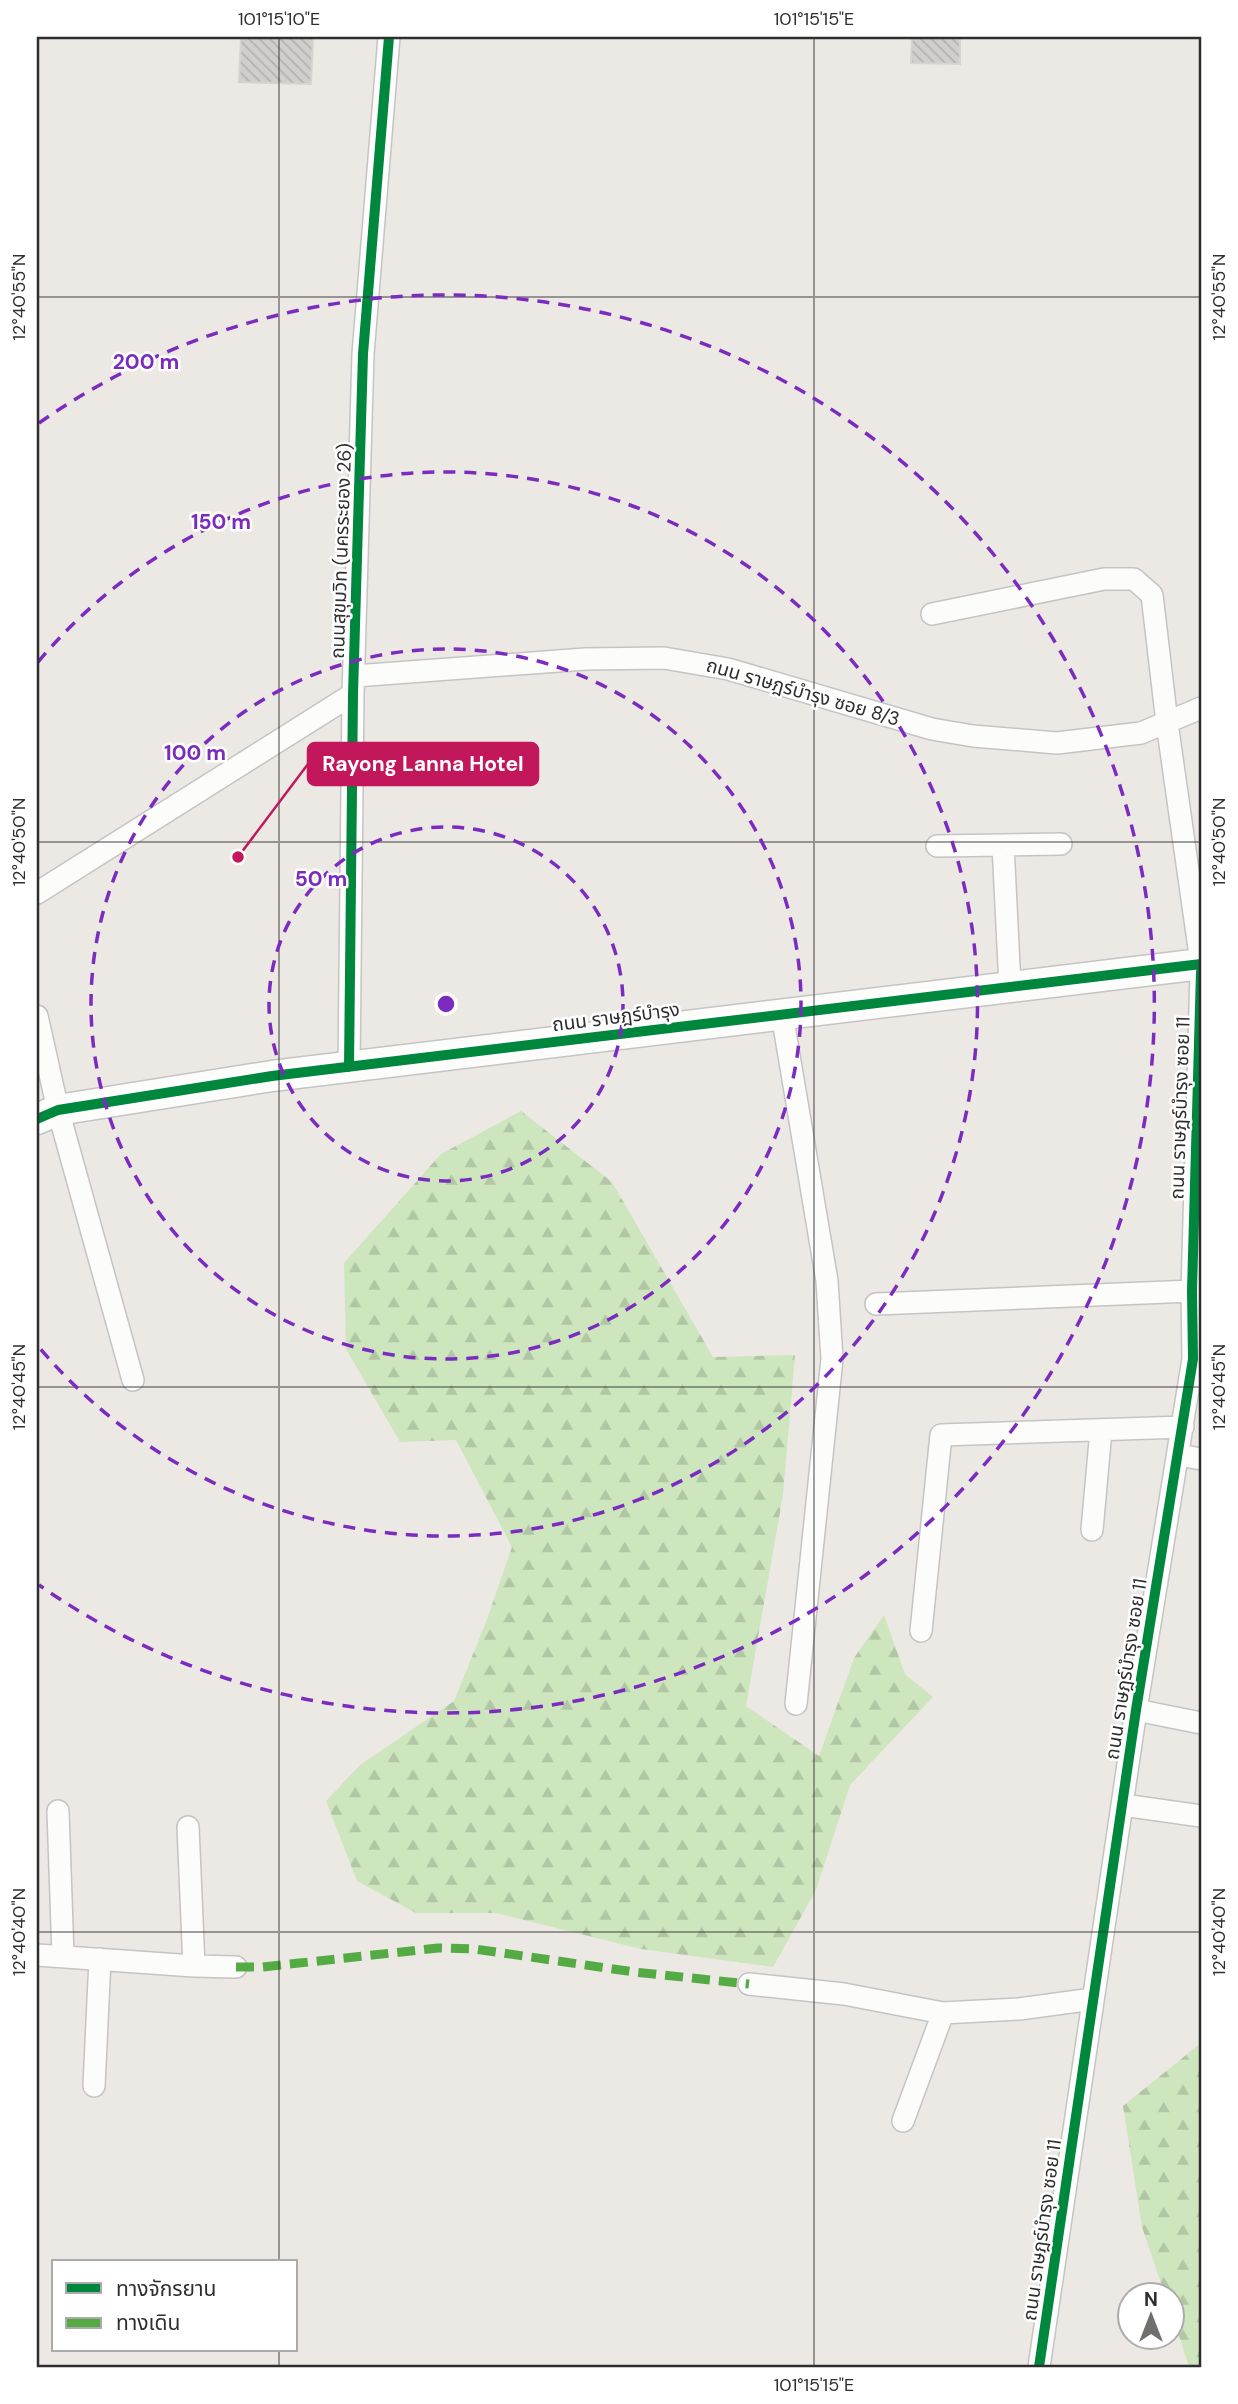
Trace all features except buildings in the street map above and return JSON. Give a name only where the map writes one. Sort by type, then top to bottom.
[{"type":"street","name":"ถนนสุขุมวิท (นครระยอง 26)","points":[[349,1067],[354,685],[363,354],[389,37]]},
{"type":"street","points":[[932,614],[1104,579],[1134,579],[1152,595],[1201,963]]},
{"type":"street","name":"ถนน ราษฎร์บำรุง ซอย 8/3","points":[[354,685],[585,659],[664,658],[728,669],[932,729],[973,736],[1045,742],[1141,733],[1201,708]]},
{"type":"street","points":[[37,893],[354,685]]},
{"type":"street","points":[[937,846],[1061,844]]},
{"type":"street","points":[[1003,845],[1010,986]]},
{"type":"street","name":"ถนน ราษฎร์บำรุง","points":[[47,1114],[203,1086],[1201,963]]},
{"type":"street","name":"ถนน ราษฎร์บำรุง ซอย 11","points":[[1039,2367],[1136,1710],[1193,1359],[1192,1291],[1201,972]]},
{"type":"street","points":[[782,1014],[827,1281],[832,1359],[796,1704]]},
{"type":"street","points":[[37,1016],[47,1114],[133,1380]]},
{"type":"street","points":[[876,1304],[1192,1291]]},
{"type":"street","points":[[921,1631],[941,1435],[1183,1427]]},
{"type":"street","points":[[1092,1530],[1101,1430]]},
{"type":"street","points":[[1179,1455],[1201,1460]]},
{"type":"street","points":[[1136,1710],[1201,1723]]},
{"type":"street","points":[[1122,1805],[1201,1816]]},
{"type":"street","points":[[58,1811],[63,1956]]},
{"type":"street","points":[[188,1828],[194,1966]]},
{"type":"street","points":[[37,1955],[236,1967]]},
{"type":"street","points":[[94,2086],[100,1959]]},
{"type":"street","points":[[749,1984],[844,1994],[943,2013],[1019,2009],[1093,1998]]},
{"type":"street","points":[[903,2121],[943,2013]]},
{"type":"green space","points":[[521,1111],[612,1182],[713,1357],[795,1355],[783,1495],[746,1706],[819,1756],[854,1658],[884,1615],[905,1674],[933,1697],[850,1785],[816,1890],[773,1967],[641,1949],[496,1913],[416,1913],[357,1881],[326,1801],[360,1765],[454,1701],[486,1622],[512,1547],[456,1440],[400,1442],[346,1349],[344,1263],[441,1154]]},
{"type":"green space","points":[[1201,2043],[1201,2367],[1189,2367],[1184,2352],[1186,2282],[1161,2282],[1142,2227],[1123,2106]]},
{"type":"marked path","points":[[236,1967],[263,1967],[438,1948],[475,1949],[634,1972],[749,1984]]},
{"type":"cycle path","points":[[349,1067],[353,694],[363,354],[389,37]]},
{"type":"cycle path","points":[[37,1119],[58,1110],[272,1076],[1201,964]]},
{"type":"cycle path","points":[[1039,2367],[1136,1710],[1193,1359],[1192,1291],[1201,972]]},
{"type":"place","name":"Rayong Lanna Hotel","points":[[238,857]]}]
